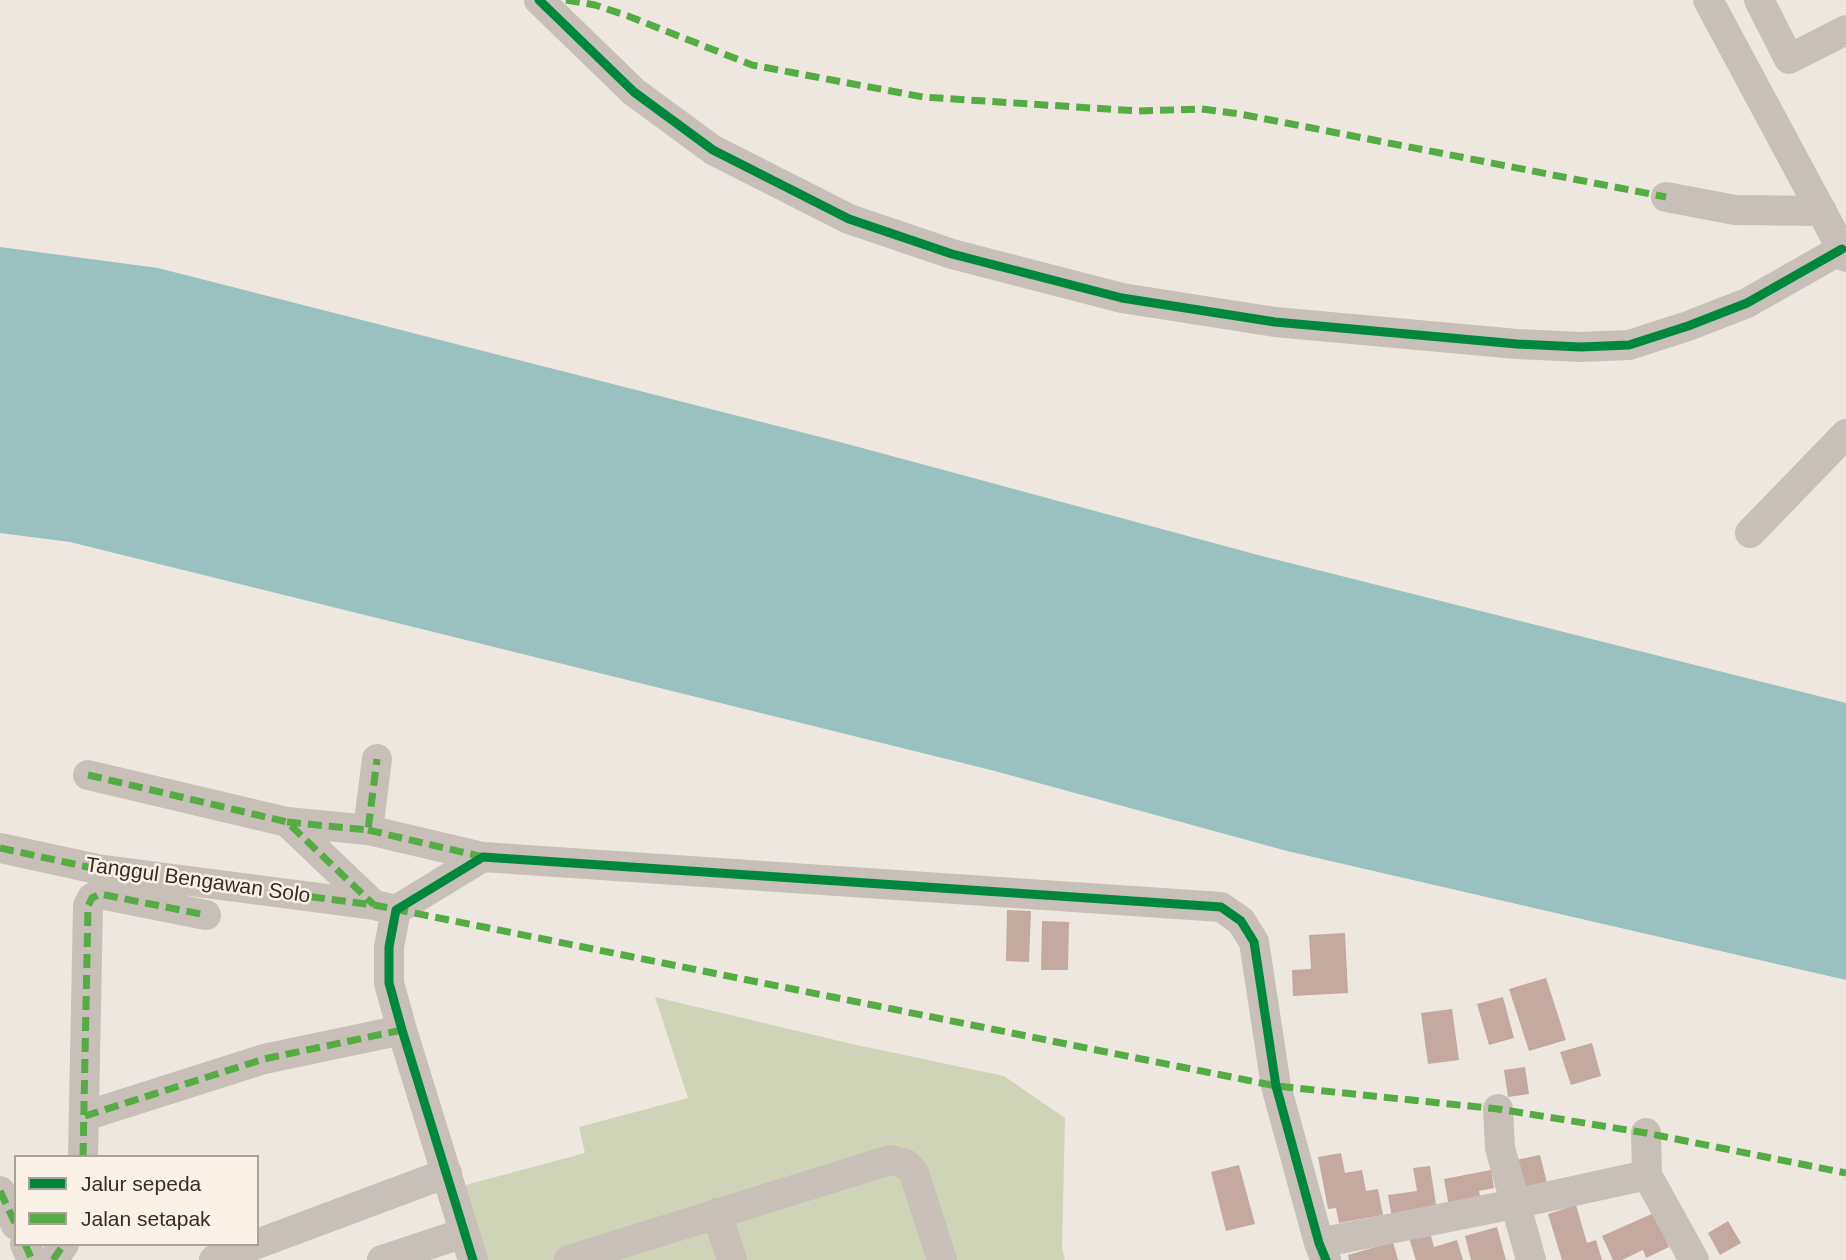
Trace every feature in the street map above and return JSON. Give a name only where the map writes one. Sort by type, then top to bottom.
[{"type":"street","points":[[539,0],[635,92],[713,150],[849,219],[953,254],[1122,298],[1275,321],[1517,344],[1581,347],[1629,345],[1688,327],[1747,303],[1837,235]]},
{"type":"street","points":[[1708,0],[1837,235]]},
{"type":"street","points":[[1759,0],[1789,59],[1846,30]]},
{"type":"street","points":[[1666,197],[1735,210],[1837,235]]},
{"type":"street","points":[[1750,533],[1846,434]]},
{"type":"street","points":[[368,830],[377,759]]},
{"type":"street","points":[[88,775],[287,822],[368,830],[483,857],[1221,906],[1241,921],[1254,942],[1276,1086],[1323,1252],[1647,1175]]},
{"type":"street","points":[[287,822],[385,907],[390,983],[468,1247],[382,1260]]},
{"type":"street","name":"Tanggul Bengawan Solo","points":[[0,848],[97,869],[385,907]]},
{"type":"street","points":[[385,907],[483,857]]},
{"type":"street","points":[[83,1155],[88,906],[92,898],[100,894],[206,915]]},
{"type":"street","points":[[85,1116],[264,1059],[402,1030]]},
{"type":"street","points":[[1498,1109],[1500,1148],[1531,1260]]},
{"type":"street","points":[[1646,1133],[1647,1175],[1694,1260]]},
{"type":"street","points":[[569,1260],[890,1160],[906,1164],[914,1173],[942,1260]]},
{"type":"street","points":[[259,1243],[447,1174]]},
{"type":"street","points":[[0,1191],[14,1221]]},
{"type":"street","points":[[717,1213],[732,1260]]},
{"type":"street","points":[[214,1260],[252,1246]]},
{"type":"green space","points":[[655,997],[852,1044],[1004,1076],[1065,1118],[1062,1248],[1065,1260],[486,1260],[462,1186],[585,1153],[579,1127],[688,1098]]},
{"type":"water","points":[[0,247],[158,268],[840,442],[1258,555],[1846,703],[1846,980],[1287,851],[991,770],[70,542],[0,533]]},
{"type":"building","points":[[1007,910],[1031,911],[1029,962],[1006,961]]},
{"type":"building","points":[[1042,921],[1069,922],[1068,970],[1041,970]]},
{"type":"building","points":[[1345,933],[1348,993],[1293,996],[1292,970],[1311,969],[1309,935]]},
{"type":"building","points":[[1546,978],[1566,1040],[1529,1051],[1509,989]]},
{"type":"building","points":[[1503,997],[1514,1038],[1489,1045],[1477,1004]]},
{"type":"building","points":[[1452,1009],[1459,1060],[1428,1064],[1421,1013]]},
{"type":"building","points":[[1592,1043],[1601,1076],[1571,1085],[1560,1052]]},
{"type":"building","points":[[1525,1067],[1529,1094],[1508,1097],[1504,1070]]},
{"type":"building","points":[[1341,1153],[1345,1173],[1362,1170],[1366,1191],[1378,1189],[1383,1215],[1339,1223],[1336,1208],[1328,1209],[1318,1157]]},
{"type":"building","points":[[1540,1155],[1548,1187],[1523,1193],[1516,1160]]},
{"type":"building","points":[[1239,1165],[1255,1224],[1226,1231],[1211,1172]]},
{"type":"building","points":[[1430,1166],[1437,1211],[1392,1218],[1388,1195],[1417,1191],[1413,1168]]},
{"type":"building","points":[[1491,1170],[1494,1188],[1479,1191],[1481,1201],[1449,1207],[1444,1179]]},
{"type":"building","points":[[1576,1205],[1587,1243],[1596,1240],[1602,1260],[1562,1260],[1548,1214]]},
{"type":"building","points":[[1654,1213],[1669,1247],[1646,1258],[1643,1250],[1622,1260],[1613,1260],[1602,1236]]},
{"type":"building","points":[[1728,1221],[1741,1243],[1720,1255],[1708,1233]]},
{"type":"building","points":[[1497,1227],[1506,1260],[1471,1260],[1465,1236]]},
{"type":"building","points":[[1430,1232],[1434,1247],[1457,1240],[1463,1260],[1416,1260],[1409,1238]]},
{"type":"building","points":[[1393,1242],[1398,1260],[1349,1260],[1348,1255]]},
{"type":"marked path","points":[[566,0],[595,5],[628,16],[752,65],[923,97],[1138,111],[1202,109],[1240,114],[1666,197]]},
{"type":"marked path","points":[[287,822],[368,830],[377,759]]},
{"type":"marked path","points":[[88,775],[287,822],[374,905]]},
{"type":"marked path","points":[[368,830],[483,857]]},
{"type":"marked path","points":[[0,848],[97,869],[374,905],[1276,1086],[1498,1109],[1646,1133],[1846,1173]]},
{"type":"marked path","points":[[83,1155],[88,906],[92,898],[100,894],[206,915]]},
{"type":"marked path","points":[[85,1116],[264,1059],[402,1030]]},
{"type":"marked path","points":[[0,1191],[14,1221]]},
{"type":"marked path","points":[[26,1246],[32,1260]]},
{"type":"marked path","points":[[53,1260],[63,1246]]},
{"type":"cycle path","points":[[539,0],[634,92],[713,150],[849,219],[952,254],[1122,298],[1275,322],[1517,344],[1581,347],[1629,345],[1747,303],[1842,249]]},
{"type":"cycle path","points":[[473,1260],[389,983],[389,947],[396,910],[483,857],[1221,907],[1241,921],[1254,942],[1276,1086],[1326,1260]]}]
